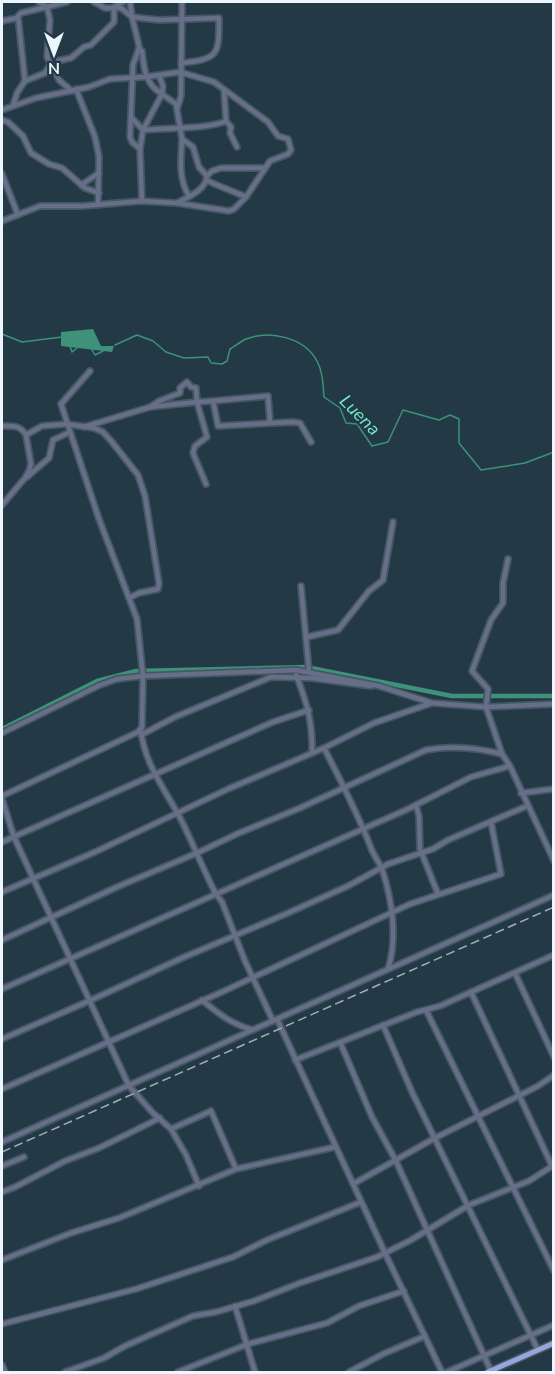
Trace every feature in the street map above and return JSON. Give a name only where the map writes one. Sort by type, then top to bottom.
[{"type":"main road","points":[[490,1372],[554,1343]]},
{"type":"street","points":[[39,2],[47,6]]},
{"type":"street","points":[[2,21],[17,18],[21,13],[67,2]]},
{"type":"street","points":[[94,2],[105,8],[121,8],[132,17],[159,20],[219,18],[219,42],[211,57],[201,61],[181,63]]},
{"type":"street","points":[[114,7],[123,2]]},
{"type":"street","points":[[130,2],[139,48],[142,51],[145,77],[156,91],[174,102],[177,108],[183,139],[181,172],[184,188],[189,196]]},
{"type":"street","points":[[177,108],[181,96],[182,2]]},
{"type":"street","points":[[47,6],[50,20],[46,55],[61,84],[74,90],[95,137],[99,173],[98,205]]},
{"type":"street","points":[[13,106],[15,97],[25,81],[45,73],[50,63],[71,58],[84,46],[91,45],[114,22],[114,7]]},
{"type":"street","points":[[17,18],[25,81]]},
{"type":"street","points":[[139,48],[132,77],[130,140],[140,149]]},
{"type":"street","points":[[2,110],[42,96],[74,90],[110,79],[180,72],[210,80],[224,90],[268,122],[278,136],[289,141],[290,152],[272,160],[246,196],[229,211],[177,203],[142,201],[73,207],[40,206],[2,221]]},
{"type":"street","points":[[142,201],[140,149],[143,130],[162,94],[163,86],[159,75]]},
{"type":"street","points":[[224,90],[226,121],[231,127],[230,133],[237,147]]},
{"type":"street","points":[[131,117],[143,130]]},
{"type":"street","points":[[2,120],[8,122],[23,136],[30,152],[49,164],[62,168],[81,185],[99,193]]},
{"type":"street","points":[[143,130],[207,126],[226,121]]},
{"type":"street","points":[[183,139],[193,147],[199,167],[211,184],[223,186],[246,196]]},
{"type":"street","points":[[177,203],[203,187],[212,171],[222,168],[265,168]]},
{"type":"street","points":[[81,185],[99,173]]},
{"type":"street","points":[[2,174],[18,215]]},
{"type":"street","points":[[90,371],[61,404],[66,424],[138,626],[143,676],[141,733],[145,750],[154,774],[177,813],[222,902],[245,961],[295,1060],[425,1336],[445,1372],[554,1325]]},
{"type":"street","points":[[82,427],[150,406],[180,393],[180,388],[187,382],[191,387],[196,388],[197,402],[207,436],[198,441],[194,453],[206,484]]},
{"type":"street","points":[[150,406],[268,396],[270,422]]},
{"type":"street","points":[[213,401],[218,426],[270,422],[300,423],[311,442]]},
{"type":"street","points":[[26,435],[42,426],[66,424],[103,432],[138,476],[145,496],[159,583],[158,589],[139,593],[129,598]]},
{"type":"street","points":[[2,426],[19,427],[26,435],[30,464],[25,478]]},
{"type":"street","points":[[2,505],[25,478],[49,458],[53,440],[70,432]]},
{"type":"street","points":[[307,637],[338,630],[369,591],[383,580],[393,522]]},
{"type":"street","points":[[508,559],[503,583],[503,603],[491,620],[472,669],[473,674],[488,689],[486,707],[502,754],[510,765],[554,861]]},
{"type":"street","points":[[301,586],[309,671]]},
{"type":"street","points":[[2,731],[100,685],[117,679],[143,676],[296,670],[379,686],[432,703],[486,707],[554,704]]},
{"type":"street","points":[[296,670],[296,676],[309,710],[313,736],[312,753]]},
{"type":"street","points":[[199,1186],[171,1128],[141,1101],[129,1086],[68,959],[14,837],[2,797],[260,680],[296,676],[379,686]]},
{"type":"street","points":[[2,892],[324,748],[374,723],[432,703]]},
{"type":"street","points":[[2,842],[273,722],[309,710]]},
{"type":"street","points":[[2,940],[426,750],[446,747],[468,748],[502,754]]},
{"type":"street","points":[[324,748],[364,828],[387,887],[393,946],[388,969]]},
{"type":"street","points":[[2,989],[416,805],[471,777],[510,765]]},
{"type":"street","points":[[521,793],[554,789]]},
{"type":"street","points":[[416,805],[422,854],[438,894]]},
{"type":"street","points":[[2,1039],[348,886],[381,867],[422,854],[448,840],[527,806]]},
{"type":"street","points":[[2,1089],[391,913],[438,894],[502,873],[491,822]]},
{"type":"street","points":[[2,1142],[554,895]]},
{"type":"street","points":[[295,1060],[471,992],[554,955]]},
{"type":"street","points":[[515,973],[554,1057]]},
{"type":"street","points":[[65,1372],[105,1358],[125,1346],[193,1316],[235,1306],[385,1253],[469,1205],[529,1180],[553,1166],[471,992]]},
{"type":"street","points":[[202,1000],[224,1019],[253,1030]]},
{"type":"street","points":[[426,1010],[554,1272]]},
{"type":"street","points":[[383,1025],[538,1350]]},
{"type":"street","points":[[340,1042],[372,1117],[396,1161],[485,1356],[490,1372]]},
{"type":"street","points":[[353,1184],[554,1076]]},
{"type":"street","points":[[171,1128],[211,1111],[236,1169]]},
{"type":"street","points":[[2,1192],[160,1118]]},
{"type":"street","points":[[2,1260],[71,1233],[119,1218],[236,1169],[335,1147]]},
{"type":"street","points":[[2,1166],[24,1157]]},
{"type":"street","points":[[2,1324],[136,1289],[233,1257],[267,1240],[361,1202]]},
{"type":"street","points":[[178,1372],[248,1344],[327,1323],[359,1306],[404,1292]]},
{"type":"street","points":[[235,1306],[255,1372]]},
{"type":"street","points":[[351,1372],[383,1354],[425,1336]]},
{"type":"street","points":[[2,1365],[5,1372]]},
{"type":"shaded area","points":[[93,329],[101,346],[114,346],[112,352],[61,346],[61,332]]},
{"type":"waterway","name":"Luena","points":[[2,334],[22,342],[62,337]]},
{"type":"waterway","name":"Luena","points":[[115,345],[137,335],[153,341],[166,352],[184,358],[208,357],[211,363],[222,364],[227,361],[230,349],[246,339],[265,335],[286,338],[304,346],[311,353],[320,370],[324,397],[340,408],[346,423],[357,424],[372,446],[388,442],[403,410],[439,420],[450,415],[459,419],[459,443],[481,470],[525,463],[554,452]]},
{"type":"waterway","name":"Luena","points":[[70,346],[72,352],[77,348]]},
{"type":"waterway","name":"Luena","points":[[91,348],[95,355],[103,351]]},
{"type":"waterway","points":[[2,729],[97,681],[136,671],[306,667],[452,696],[554,696]]},
{"type":"railway","points":[[2,1152],[554,907]]}]
